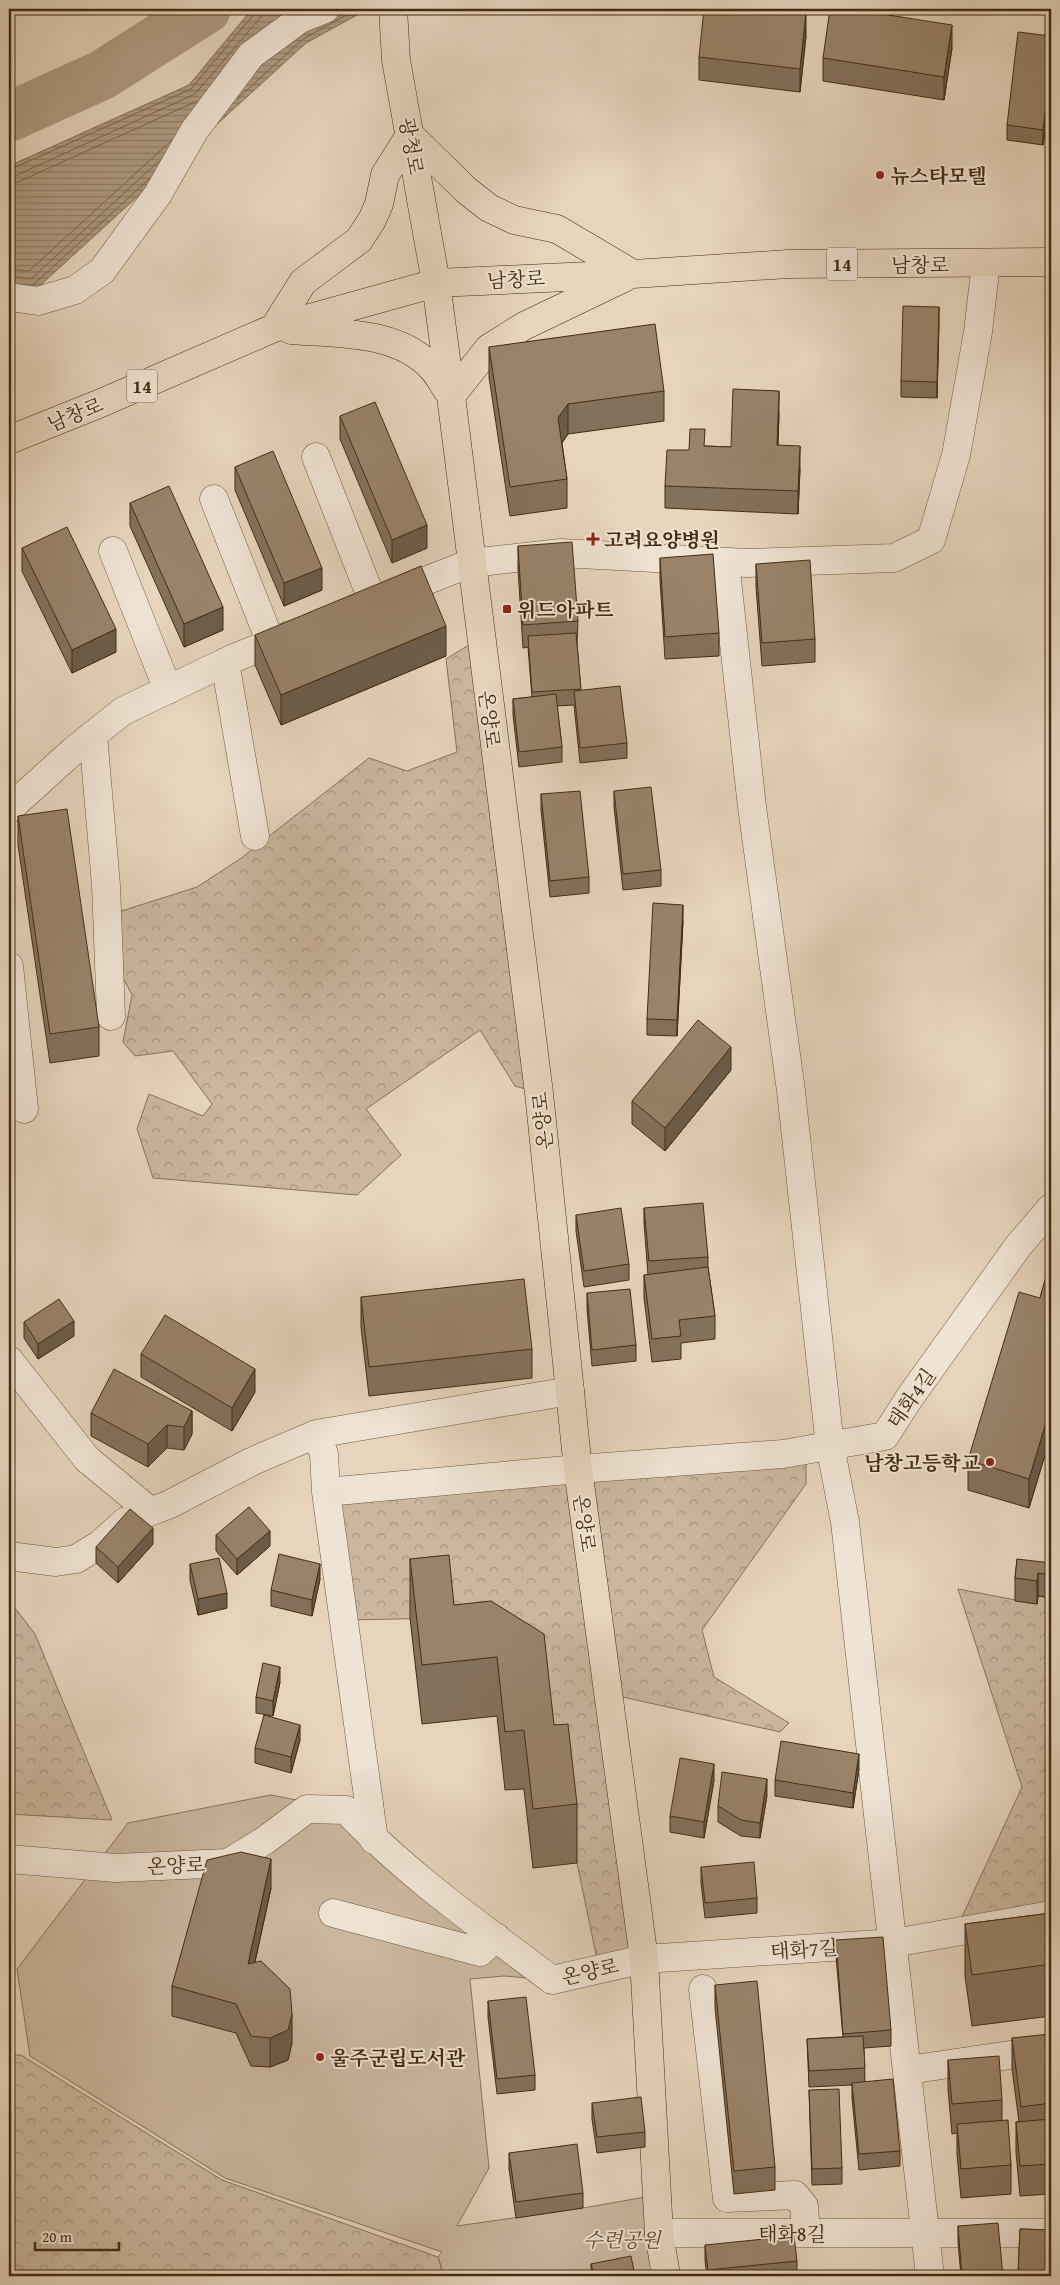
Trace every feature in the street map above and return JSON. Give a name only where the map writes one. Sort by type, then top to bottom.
[{"type":"main road","name":"광청로","points":[[393,9],[396,60],[436,283]]},
{"type":"main road","points":[[410,135],[466,190],[489,208],[514,220],[557,229],[633,274],[524,326],[489,348],[451,396],[433,369],[416,353],[397,344],[380,338],[274,328],[303,282],[359,240],[372,220],[379,204],[385,174],[410,135]]},
{"type":"main road","name":"남창로","points":[[9,440],[101,404],[274,328],[436,283],[633,274],[788,264],[1051,262]]},
{"type":"main road","name":"온양로","points":[[436,283],[539,1093],[578,1469],[644,1959],[659,2234],[666,2276]]},
{"type":"street","points":[[9,297],[38,301],[75,290],[102,271],[158,194],[194,131],[251,55],[300,19],[325,9]]},
{"type":"street","points":[[316,457],[364,606],[471,562],[561,554],[746,563],[894,558],[931,540],[956,455],[978,332],[986,263]]},
{"type":"street","points":[[214,499],[271,643]]},
{"type":"street","points":[[113,551],[168,690]]},
{"type":"street","points":[[725,562],[752,807],[791,1091],[830,1446],[845,1522],[894,1943],[930,2276]]},
{"type":"street","points":[[9,808],[123,711],[225,662],[318,624]]},
{"type":"street","points":[[225,662],[255,836]]},
{"type":"street","points":[[93,735],[106,885],[111,1016]]},
{"type":"street","points":[[9,966],[24,1109]]},
{"type":"street","name":"태화4길","points":[[326,1492],[578,1469],[783,1454],[885,1436],[910,1397],[1020,1245],[1051,1208]]},
{"type":"street","points":[[9,1360],[87,1459],[150,1511]]},
{"type":"street","points":[[9,1556],[56,1562],[76,1559],[99,1545],[126,1521],[168,1505],[253,1461],[316,1434],[570,1391]]},
{"type":"street","points":[[316,1434],[324,1454],[326,1492],[374,1840]]},
{"type":"street","name":"온양로","points":[[9,1859],[116,1868],[228,1863],[264,1841],[307,1809],[346,1810],[374,1840],[552,1980],[644,1959]]},
{"type":"street","points":[[333,1913],[480,1952],[496,1937]]},
{"type":"street","name":"태화7길","points":[[644,1959],[894,1943],[1051,1915]]},
{"type":"street","points":[[703,1989],[727,2198],[795,2195],[804,2206],[806,2233]]},
{"type":"street","points":[[908,2070],[1051,2049]]},
{"type":"street","name":"태화8길","points":[[659,2234],[1051,2232]]},
{"type":"green space","points":[[480,638],[539,1093],[515,1086],[480,1030],[366,1109],[401,1155],[357,1195],[153,1178],[137,1129],[149,1094],[203,1116],[212,1104],[173,1051],[135,1056],[123,1042],[132,995],[105,943],[109,915],[197,887],[240,859],[369,758],[407,771],[457,752],[446,659]]},
{"type":"green space","points":[[806,1450],[806,1484],[702,1630],[714,1677],[789,1723],[780,1732],[609,1694],[644,1959],[599,1969],[577,1863],[568,1783],[449,1618],[344,1620],[326,1492]]},
{"type":"green space","points":[[958,1589],[1037,1604],[1038,1596],[1051,1598],[1051,1920],[955,1932],[1022,1787]]},
{"type":"green space","points":[[9,1600],[35,1634],[112,1820],[9,1814]]},
{"type":"green space","name":"수련공원","points":[[271,1795],[346,1810],[552,1980],[504,1976],[470,1979],[489,2168],[457,2226],[583,2208],[657,2195],[668,2276],[444,2276],[438,2257],[442,2252],[225,2178],[30,2056],[17,1969],[128,1823]]},
{"type":"green space","points":[[9,2055],[21,2055],[222,2180],[438,2257],[444,2276],[9,2276]]},
{"type":"water","points":[[252,9],[368,9],[306,43],[34,291],[9,287],[9,166],[189,85]]},
{"type":"building","points":[[704,9],[768,9],[806,13],[800,69],[699,57]]},
{"type":"building","points":[[830,9],[850,9],[952,25],[944,77],[823,58]]},
{"type":"building","points":[[1018,32],[1051,36],[1051,65],[1043,130],[1007,125]]},
{"type":"building","points":[[903,306],[939,307],[937,382],[901,381]]},
{"type":"building","points":[[655,324],[664,391],[568,404],[558,418],[567,479],[510,487],[489,347]]},
{"type":"building","points":[[733,389],[779,391],[777,445],[800,446],[798,491],[665,486],[667,450],[689,450],[690,429],[705,429],[704,446],[731,447]]},
{"type":"building","points":[[375,402],[427,525],[392,540],[340,416]]},
{"type":"building","points":[[273,451],[322,568],[284,583],[235,467]]},
{"type":"building","points":[[169,486],[223,607],[184,624],[130,503]]},
{"type":"building","points":[[67,527],[116,629],[72,650],[22,548]]},
{"type":"building","points":[[572,542],[578,621],[523,625],[518,546]]},
{"type":"building","points":[[713,554],[719,633],[665,637],[660,558]]},
{"type":"building","points":[[810,560],[815,639],[762,643],[756,564]]},
{"type":"building","points":[[421,566],[446,626],[281,695],[255,635]]},
{"type":"building","points":[[576,633],[581,689],[532,692],[528,636]]},
{"type":"building","points":[[620,686],[627,743],[580,748],[574,691]]},
{"type":"building","points":[[556,694],[562,747],[519,752],[513,699]]},
{"type":"building","points":[[651,787],[661,870],[623,874],[614,791]]},
{"type":"building","points":[[580,791],[589,877],[550,881],[541,794]]},
{"type":"building","points":[[67,809],[99,1027],[50,1034],[18,816]]},
{"type":"building","points":[[653,903],[683,905],[677,1020],[647,1019]]},
{"type":"building","points":[[698,1020],[731,1047],[665,1128],[632,1101]]},
{"type":"building","points":[[703,1203],[708,1257],[649,1261],[644,1208]]},
{"type":"building","points":[[621,1208],[629,1264],[584,1271],[576,1215]]},
{"type":"building","points":[[1051,1259],[1051,1406],[1029,1479],[968,1460],[1019,1292],[1040,1298]]},
{"type":"building","points":[[708,1267],[715,1316],[679,1320],[681,1336],[652,1339],[644,1275]]},
{"type":"building","points":[[524,1279],[532,1349],[369,1367],[361,1297]]},
{"type":"building","points":[[630,1289],[636,1345],[592,1350],[587,1293]]},
{"type":"building","points":[[59,1299],[74,1321],[38,1344],[24,1322]]},
{"type":"building","points":[[165,1315],[255,1369],[232,1408],[141,1354]]},
{"type":"building","points":[[114,1369],[192,1411],[184,1427],[167,1425],[148,1444],[91,1413]]},
{"type":"building","points":[[249,1507],[270,1531],[237,1559],[216,1535]]},
{"type":"building","points":[[130,1509],[153,1528],[118,1567],[96,1547]]},
{"type":"building","points":[[279,1554],[320,1564],[312,1600],[271,1590]]},
{"type":"building","points":[[449,1555],[454,1605],[491,1601],[544,1634],[554,1725],[568,1724],[577,1804],[533,1809],[524,1730],[505,1732],[497,1657],[422,1665],[410,1559]]},
{"type":"building","points":[[219,1558],[227,1593],[198,1599],[190,1564]]},
{"type":"building","points":[[1017,1559],[1051,1563],[1051,1575],[1038,1573],[1037,1581],[1015,1578]]},
{"type":"building","points":[[263,1663],[280,1667],[273,1701],[256,1697]]},
{"type":"building","points":[[264,1715],[300,1725],[291,1757],[255,1748]]},
{"type":"building","points":[[781,1741],[859,1754],[853,1793],[775,1780]]},
{"type":"building","points":[[680,1758],[714,1764],[704,1822],[670,1816]]},
{"type":"building","points":[[722,1772],[767,1779],[760,1823],[741,1820],[718,1806]]},
{"type":"building","points":[[241,1852],[271,1859],[248,1964],[261,1961],[290,1989],[292,2014],[288,2030],[270,2038],[251,2036],[236,2004],[172,1986],[207,1860]]},
{"type":"building","points":[[754,1862],[757,1898],[705,1903],[701,1867]]},
{"type":"building","points":[[1051,1913],[1051,1964],[972,1975],[965,1924]]},
{"type":"building","points":[[883,1937],[891,2030],[843,2034],[836,1940]]},
{"type":"building","points":[[757,1981],[775,2167],[734,2171],[715,1985]]},
{"type":"building","points":[[526,1997],[535,2075],[497,2079],[488,2001]]},
{"type":"building","points":[[1050,2034],[1051,2103],[1021,2107],[1012,2038]]},
{"type":"building","points":[[863,2036],[865,2068],[809,2071],[807,2039]]},
{"type":"building","points":[[999,2056],[1002,2100],[952,2104],[948,2060]]},
{"type":"building","points":[[893,2079],[900,2151],[859,2154],[852,2083]]},
{"type":"building","points":[[839,2089],[842,2168],[812,2169],[809,2090]]},
{"type":"building","points":[[641,2097],[645,2132],[597,2137],[592,2103]]},
{"type":"building","points":[[1051,2119],[1051,2164],[1020,2166],[1016,2122]]},
{"type":"building","points":[[1008,2120],[1011,2165],[961,2169],[957,2124]]},
{"type":"building","points":[[577,2144],[583,2193],[516,2202],[509,2153]]},
{"type":"building","points":[[998,2223],[1003,2276],[962,2276],[958,2226]]},
{"type":"building","points":[[1020,2229],[1051,2230],[1051,2275],[1018,2273]]},
{"type":"building","points":[[794,2236],[797,2261],[708,2270],[705,2245]]},
{"type":"building","points":[[631,2256],[635,2276],[594,2276],[591,2264]]},
{"type":"waterway","points":[[9,117],[102,75],[206,9]]},
{"type":"place","name":"뉴스타모텔","points":[[880,175]]},
{"type":"place","name":"고려요양병원","points":[[593,539]]},
{"type":"place","name":"위드아파트","points":[[507,609]]},
{"type":"place","name":"남창고등학교","points":[[990,1462]]},
{"type":"place","name":"울주군립도서관","points":[[320,2057]]}]
